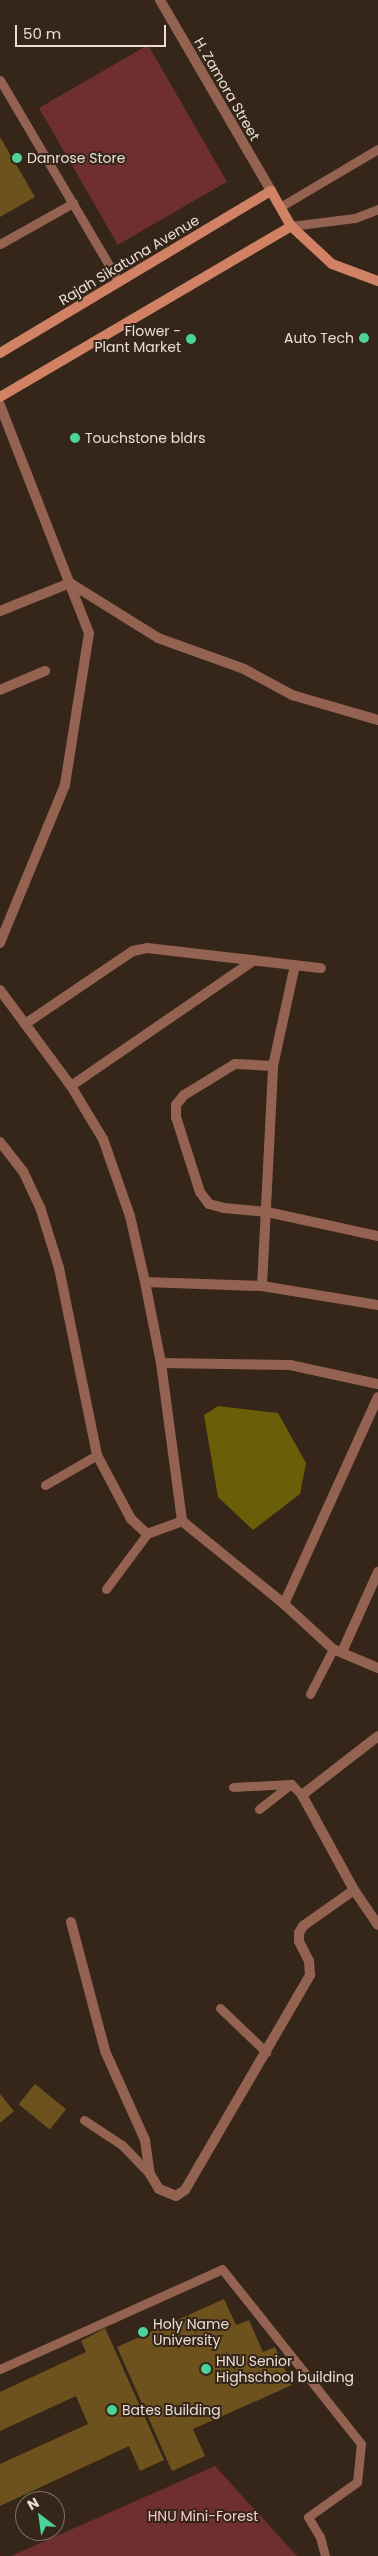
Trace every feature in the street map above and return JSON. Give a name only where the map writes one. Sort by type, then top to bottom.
[{"type":"main road","points":[[271,191],[291,226],[332,264],[378,281]]},
{"type":"main road","name":"Rajah Sikatuna Avenue","points":[[0,353],[271,191]]},
{"type":"main road","points":[[0,397],[291,226]]},
{"type":"street","name":"H. Zamora Street","points":[[160,0],[271,191]]},
{"type":"street","points":[[0,405],[90,633],[65,785],[0,943]]},
{"type":"street","points":[[0,611],[70,583]]},
{"type":"street","points":[[70,583],[158,638],[244,669],[292,695],[378,720]]},
{"type":"street","points":[[0,690],[45,671]]},
{"type":"street","points":[[25,1024],[134,951],[147,948],[321,968]]},
{"type":"street","points":[[71,1086],[254,960]]},
{"type":"street","points":[[262,1286],[273,1066],[296,965]]},
{"type":"street","points":[[0,990],[71,1086],[103,1139],[130,1216],[161,1363],[182,1521],[337,1650],[378,1668]]},
{"type":"street","points":[[273,1066],[235,1064],[184,1096],[176,1105],[176,1117],[200,1192],[209,1204],[267,1212],[378,1236]]},
{"type":"street","points":[[0,1142],[23,1170],[40,1207],[59,1268],[97,1455],[131,1519],[147,1534],[182,1521]]},
{"type":"street","points":[[145,1282],[262,1286],[378,1305]]},
{"type":"street","points":[[161,1363],[290,1364],[378,1384]]},
{"type":"street","points":[[284,1604],[378,1397]]},
{"type":"street","points":[[337,1650],[378,1572]]},
{"type":"street","points":[[378,1736],[302,1795],[354,1890],[378,1925]]},
{"type":"street","points":[[71,1922],[105,2051],[145,2140],[150,2174],[166,2194],[176,2196],[185,2190],[310,1975],[310,1962],[300,1942],[299,1933],[303,1926],[354,1890]]},
{"type":"lane","points":[[0,80],[119,282]]},
{"type":"lane","points":[[280,207],[378,149]]},
{"type":"lane","points":[[0,244],[73,203]]},
{"type":"lane","points":[[291,226],[355,218],[378,210]]},
{"type":"lane","points":[[45,1485],[97,1455]]},
{"type":"lane","points":[[106,1589],[147,1534]]},
{"type":"lane","points":[[310,1694],[337,1650]]},
{"type":"lane","points":[[232,1787],[291,1784],[302,1795]]},
{"type":"lane","points":[[260,1809],[291,1784]]},
{"type":"lane","points":[[220,2008],[266,2052]]},
{"type":"lane","points":[[84,2120],[122,2145],[150,2174]]},
{"type":"lane","points":[[0,2369],[222,2269],[361,2444],[357,2482],[308,2517],[320,2537],[325,2556]]},
{"type":"green space","points":[[148,45],[227,182],[118,245],[39,108]]},
{"type":"green space","name":"HNU Mini-Forest","points":[[215,2466],[297,2556],[11,2556],[45,2541],[65,2541],[65,2532]]},
{"type":"shaded area","points":[[218,1406],[278,1413],[306,1463],[300,1494],[253,1530],[218,1497],[204,1415]]},
{"type":"building","points":[[0,137],[35,197],[0,217]]},
{"type":"building","points":[[35,2084],[66,2109],[50,2129],[19,2104]]},
{"type":"building","points":[[0,2094],[14,2111],[0,2123]]},
{"type":"building","name":"HNU Senior Highschool building","points":[[224,2299],[236,2325],[249,2320],[263,2352],[275,2347],[292,2385],[193,2429],[205,2456],[172,2471],[117,2347]]},
{"type":"building","name":"Bates Building","points":[[105,2328],[164,2460],[140,2471],[129,2446],[32,2491],[15,2491],[15,2499],[0,2506],[0,2464],[88,2424],[76,2396],[0,2431],[0,2392],[86,2352],[81,2341]]},
{"type":"place","name":"Danrose Store","points":[[17,158]]},
{"type":"place","name":"Auto Tech","points":[[364,338]]},
{"type":"place","name":"Flower - Plant Market","points":[[191,339]]},
{"type":"place","name":"Touchstone bldrs","points":[[75,438]]},
{"type":"place","name":"Holy Name University","points":[[143,2332]]},
{"type":"place","name":"HNU Senior Highschool building","points":[[206,2369]]},
{"type":"place","name":"Bates Building","points":[[112,2410]]}]
